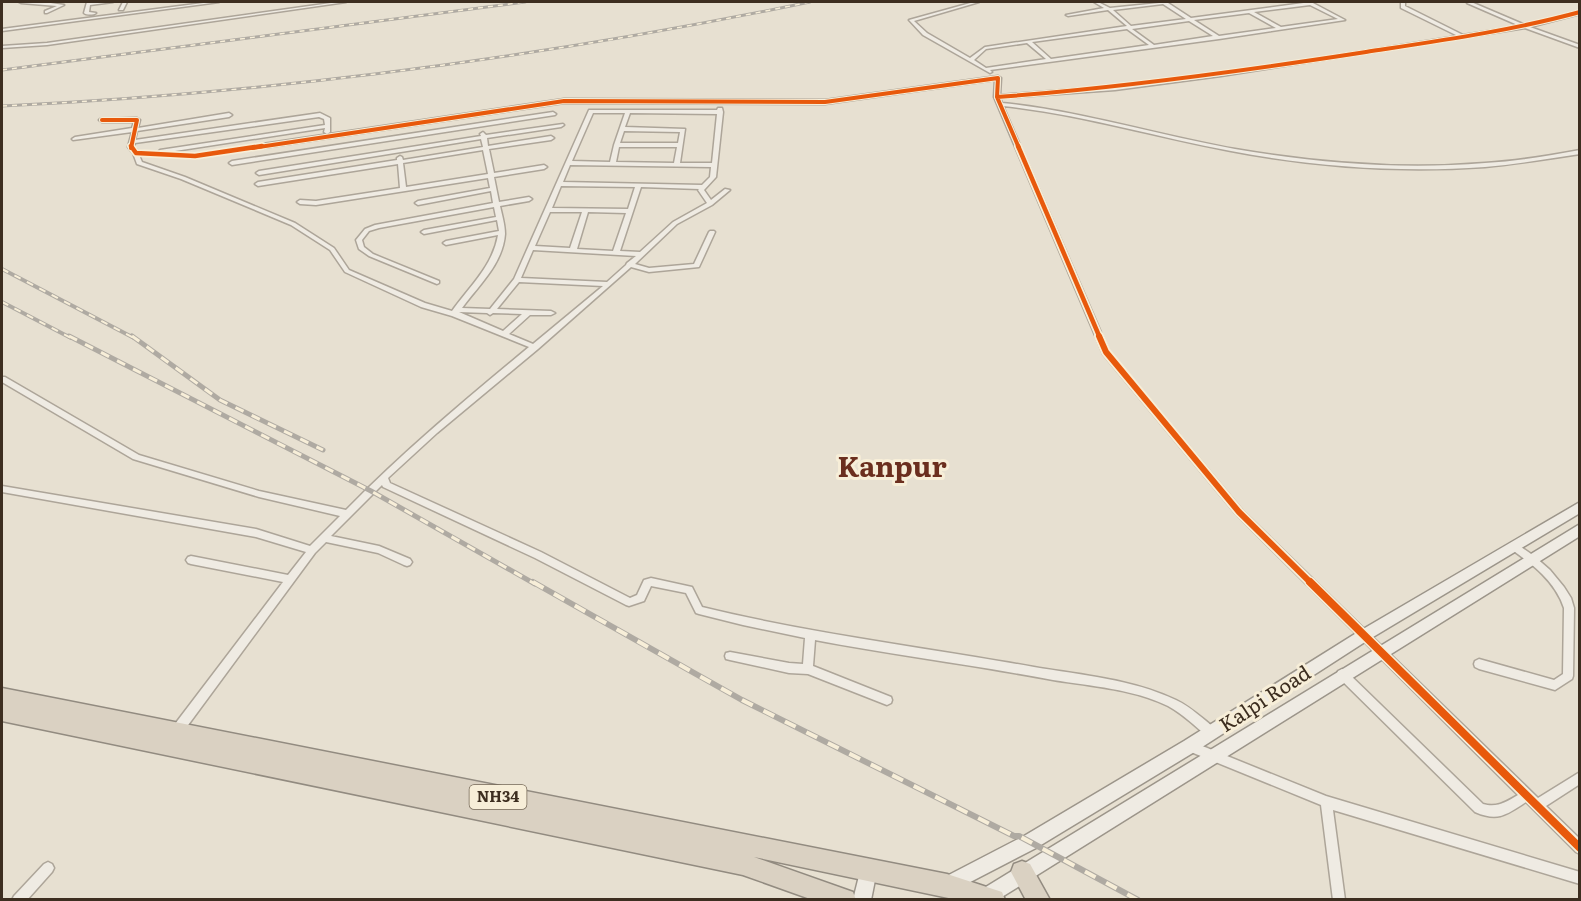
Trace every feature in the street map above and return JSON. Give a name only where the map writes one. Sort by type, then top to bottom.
[{"type":"highway","name":"NH34","points":[[2,697],[171,739],[743,864],[845,900]]},
{"type":"highway","name":"NH34","points":[[2,712],[171,739],[868,870],[947,885],[987,898]]},
{"type":"highway","points":[[1022,872],[1039,900]]},
{"type":"main road","name":"Kalpi Road","points":[[947,885],[1030,842],[1212,733],[1363,636],[1580,507]]},
{"type":"main road","name":"Kalpi Road","points":[[987,898],[1022,872],[1580,529]]},
{"type":"main road","points":[[862,900],[868,870]]},
{"type":"street","points":[[21,2],[62,5],[47,12]]},
{"type":"street","points":[[82,19],[89,3],[111,2]]},
{"type":"street","points":[[121,9],[125,2]]},
{"type":"street","points":[[86,13],[217,2]]},
{"type":"street","points":[[2,47],[48,44],[344,2]]},
{"type":"street","points":[[977,2],[910,20],[926,34],[998,78]]},
{"type":"street","points":[[1096,2],[1109,9],[1154,47]]},
{"type":"street","points":[[1068,15],[1165,2],[1219,38]]},
{"type":"street","points":[[1281,2],[1290,6]]},
{"type":"street","points":[[971,60],[985,48],[1310,2],[1343,20],[986,69]]},
{"type":"street","points":[[1403,2],[1403,7],[1463,37]]},
{"type":"street","points":[[1469,2],[1525,27],[1580,47]]},
{"type":"street","points":[[2,30],[173,4]]},
{"type":"street","points":[[1251,11],[1281,29]]},
{"type":"street","points":[[997,97],[1115,88],[1525,27],[1580,12]]},
{"type":"street","points":[[1020,35],[1050,60]]},
{"type":"street","points":[[998,78],[997,97],[1106,352],[1239,512],[1580,848]]},
{"type":"street","points":[[102,120],[135,119],[131,150],[138,154],[202,156],[570,101],[837,101],[998,78]]},
{"type":"street","points":[[561,184],[703,186],[712,181],[716,165],[722,102]]},
{"type":"street","points":[[1000,104],[1076,115],[1210,145],[1323,160],[1379,164],[1472,165],[1580,153]]},
{"type":"street","points":[[490,313],[517,280],[550,210],[591,111],[720,112]]},
{"type":"street","points":[[613,163],[628,111]]},
{"type":"street","points":[[455,312],[487,272],[499,251],[502,232],[479,114]]},
{"type":"street","points":[[232,163],[553,114]]},
{"type":"street","points":[[75,139],[229,116]]},
{"type":"street","points":[[132,142],[320,116],[327,118],[327,137]]},
{"type":"street","points":[[258,172],[561,125]]},
{"type":"street","points":[[138,154],[328,126]]},
{"type":"street","points":[[396,127],[403,190]]},
{"type":"street","points":[[622,129],[682,130],[677,164]]},
{"type":"street","points":[[258,184],[551,138]]},
{"type":"street","points":[[311,140],[312,164]]},
{"type":"street","points":[[617,145],[680,145]]},
{"type":"street","points":[[138,154],[139,163],[183,178],[292,224],[332,249],[347,271],[360,278],[455,312],[535,347]]},
{"type":"street","points":[[570,162],[716,165]]},
{"type":"street","points":[[300,202],[316,203],[544,167]]},
{"type":"street","points":[[616,252],[639,186]]},
{"type":"street","points":[[703,186],[701,191],[710,204]]},
{"type":"street","points":[[418,203],[494,189]]},
{"type":"street","points":[[171,739],[312,549],[384,477],[434,431],[609,284],[675,223],[710,204],[727,190]]},
{"type":"street","points":[[437,282],[371,255],[361,248],[359,240],[367,230],[377,226],[529,200]]},
{"type":"street","points":[[550,210],[630,211]]},
{"type":"street","points":[[573,250],[586,210]]},
{"type":"street","points":[[424,232],[499,218]]},
{"type":"street","points":[[446,243],[502,232]]},
{"type":"street","points":[[629,264],[650,270],[697,266],[712,232]]},
{"type":"street","points":[[532,248],[639,254]]},
{"type":"street","points":[[517,280],[609,284]]},
{"type":"street","points":[[455,312],[551,313]]},
{"type":"street","points":[[504,335],[527,313]]},
{"type":"street","points":[[2,379],[136,457],[259,494],[347,514]]},
{"type":"street","points":[[384,477],[386,485],[538,555],[629,602],[641,598],[647,583],[651,582],[689,590],[699,610],[810,634],[1012,667],[1147,695],[1185,710],[1212,733]]},
{"type":"street","points":[[2,489],[256,533],[312,549]]},
{"type":"street","points":[[324,538],[372,548],[407,562]]},
{"type":"street","points":[[1479,664],[1556,685],[1568,676],[1569,608],[1567,598],[1558,585],[1531,558],[1514,546]]},
{"type":"street","points":[[191,560],[290,579]]},
{"type":"street","points":[[808,669],[810,634]]},
{"type":"street","points":[[730,656],[789,668],[808,669],[887,700]]},
{"type":"street","points":[[1342,674],[1479,808],[1491,813],[1499,812],[1526,796]]},
{"type":"street","points":[[1190,746],[1326,802],[1580,878]]},
{"type":"street","points":[[1536,806],[1580,777]]},
{"type":"street","points":[[1326,802],[1339,900]]},
{"type":"street","points":[[18,900],[48,868]]},
{"type":"railway","points":[[2,70],[525,2]]},
{"type":"railway","points":[[2,106],[206,92],[408,70],[610,40],[810,2]]},
{"type":"railway","points":[[2,269],[134,338]]},
{"type":"railway","points":[[2,302],[71,338]]},
{"type":"railway","points":[[69,336],[371,491],[535,584]]},
{"type":"railway","points":[[132,336],[220,400],[323,450]]},
{"type":"railway","points":[[533,582],[742,700],[1014,836],[1019,836],[1138,900]]},
{"type":"cycle path","points":[[1580,12],[1525,27],[1221,75],[1115,88],[997,97],[1106,352],[1239,512],[1580,848]]},
{"type":"cycle path","points":[[102,120],[137,120],[131,147],[136,153],[195,156],[564,101],[825,102],[998,78],[997,97]]},
{"type":"district","name":"Kanpur","points":[[892,467]]}]
